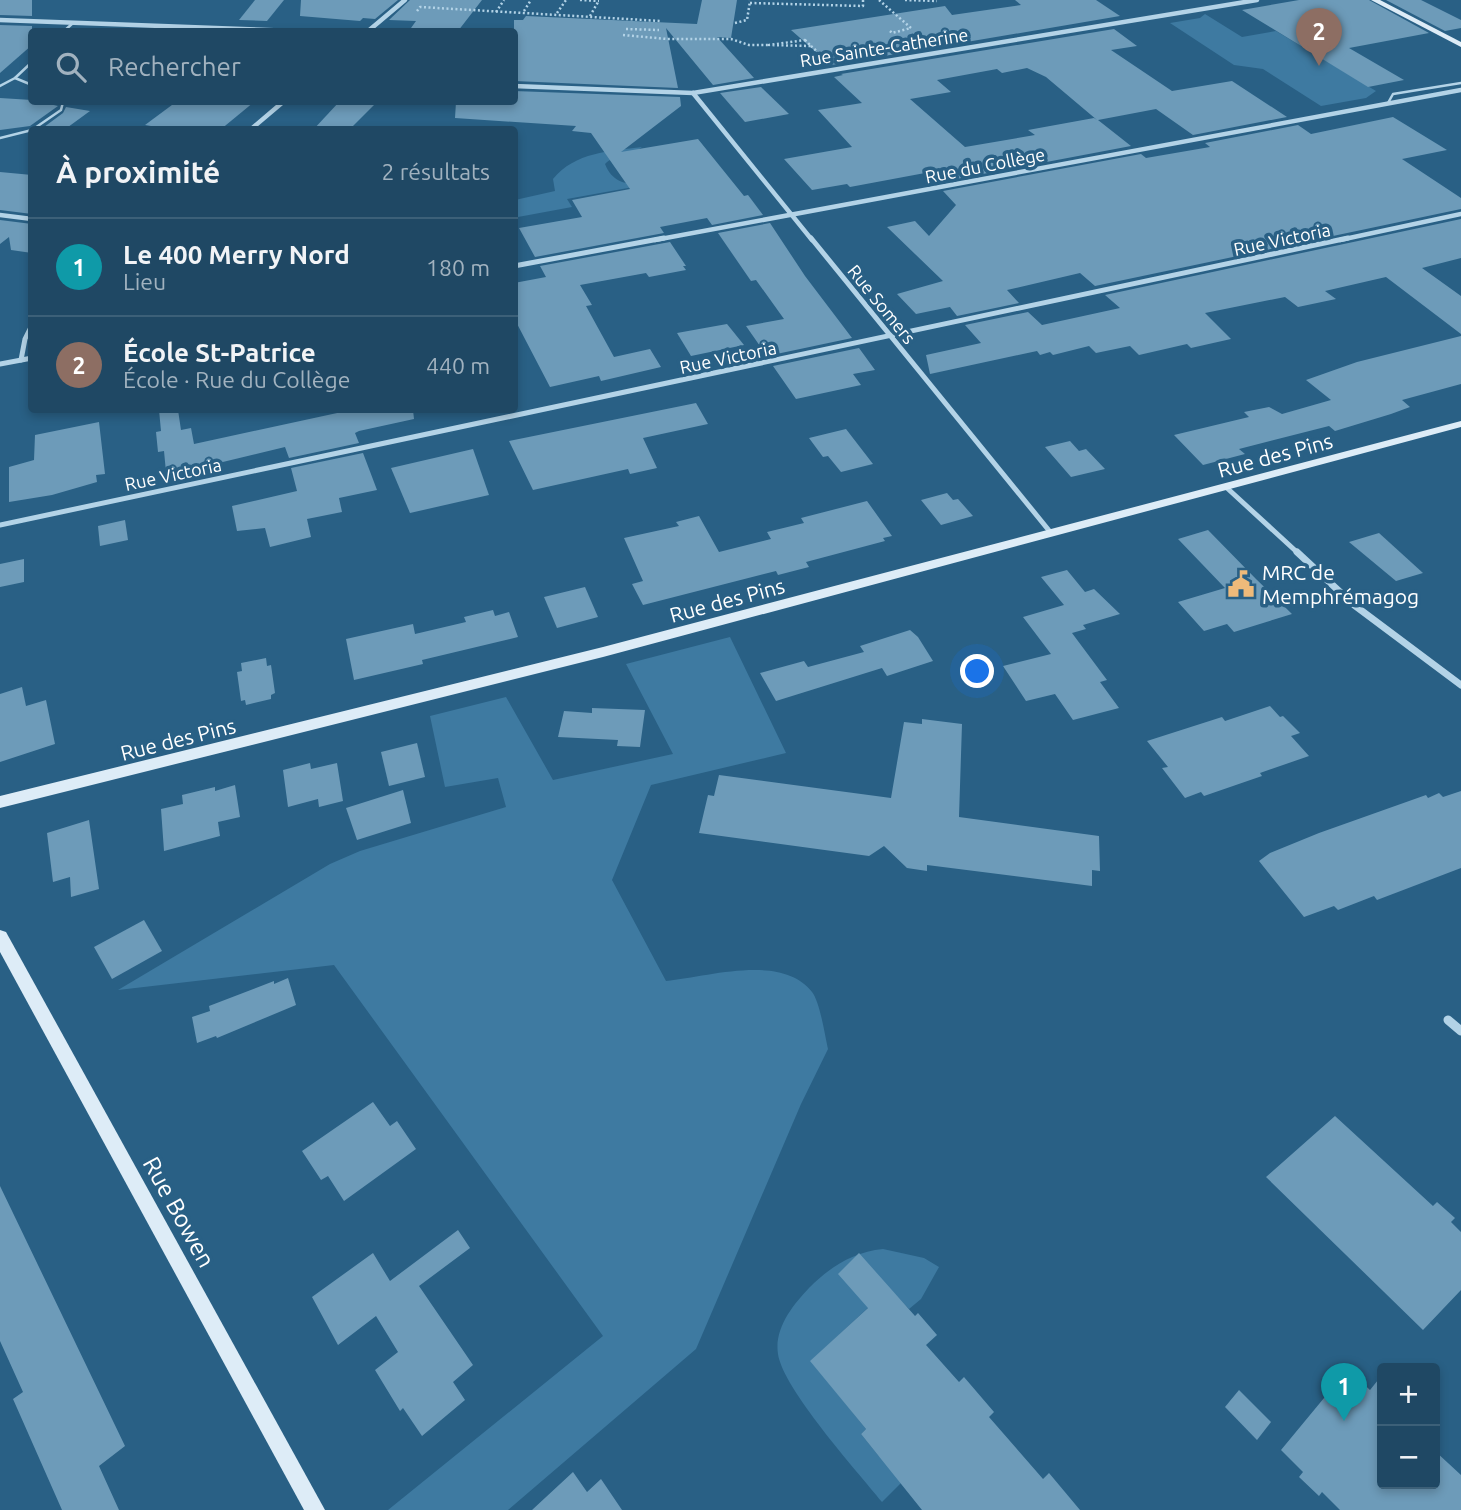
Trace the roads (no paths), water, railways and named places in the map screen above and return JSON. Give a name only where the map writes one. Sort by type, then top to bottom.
[{"type":"street","points":[[372,28],[405,0]]},
{"type":"street","name":"Rue Sainte-Catherine","points":[[518,86],[693,93],[1257,0]]},
{"type":"street","points":[[1375,0],[1461,45]]},
{"type":"street","points":[[0,20],[211,28]]},
{"type":"street","name":"Rue du Collège","points":[[518,265],[1461,90]]},
{"type":"street","name":"Rue Somers","points":[[693,93],[1051,533]]},
{"type":"street","points":[[255,126],[280,105]]},
{"type":"street","points":[[0,215],[28,218]]},
{"type":"street","name":"Rue Victoria","points":[[0,525],[1461,215]]},
{"type":"street","points":[[21,360],[28,333]]},
{"type":"street","points":[[0,363],[28,359]]},
{"type":"street","name":"Rue des Pins","points":[[0,802],[499,679],[1461,424]]},
{"type":"street","points":[[1227,488],[1354,606],[1461,685]]},
{"type":"street","name":"Rue Bowen","points":[[0,937],[315,1510]]},
{"type":"street","points":[[1448,1020],[1461,1031]]},
{"type":"lane","points":[[67,28],[73,23]]},
{"type":"lane","points":[[0,86],[15,78],[28,66]]},
{"type":"lane","points":[[15,78],[28,83]]},
{"type":"lane","points":[[1388,103],[1393,94],[1461,83]]},
{"type":"lane","points":[[38,126],[61,110],[62,105]]},
{"type":"lane","points":[[0,138],[28,131]]},
{"type":"place","name":"École St-Patrice","points":[[1319,66]]},
{"type":"place","name":"MRC de Memphrémagog","points":[[1241,584]]},
{"type":"place","name":"Le 400 Merry Nord","points":[[1344,1421]]}]
